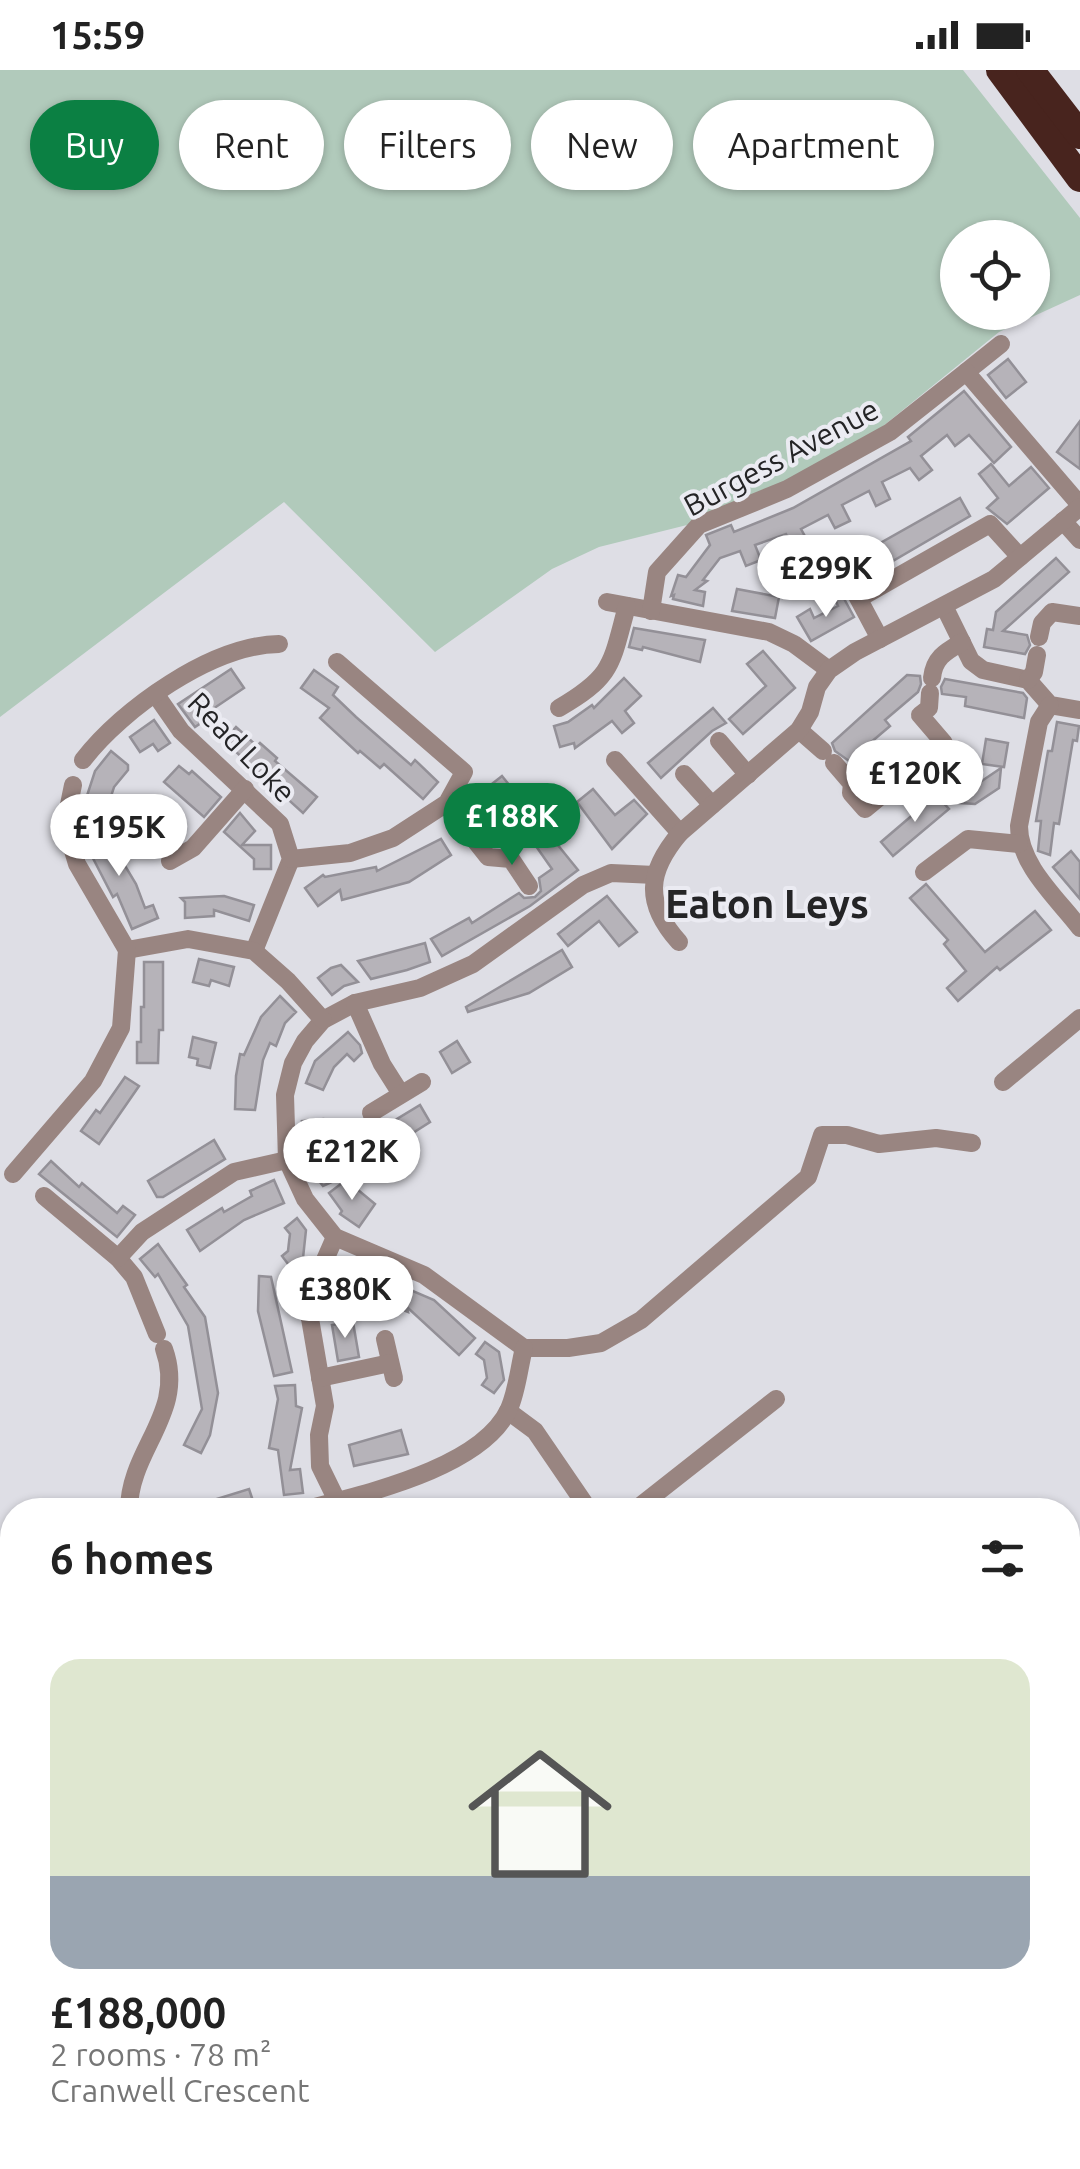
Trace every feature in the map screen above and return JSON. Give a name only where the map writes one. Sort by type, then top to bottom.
[{"type":"highway","points":[[1000,70],[1080,178]]},
{"type":"highway","points":[[1030,70],[1080,135]]},
{"type":"street","name":"Burgess Avenue","points":[[651,611],[658,572],[699,525],[787,489],[890,432],[1001,344]]},
{"type":"street","points":[[679,942],[653,902],[655,875],[664,852],[680,833],[799,730],[830,670],[994,579],[1080,506],[966,372]]},
{"type":"street","points":[[1062,521],[1080,540]]},
{"type":"street","points":[[860,598],[990,524],[1020,557]]},
{"type":"street","points":[[833,552],[880,639]]},
{"type":"street","points":[[607,602],[769,632],[794,644],[830,670]]},
{"type":"street","points":[[559,708],[592,689],[615,659],[627,606]]},
{"type":"street","points":[[944,606],[971,661],[984,670],[1028,680],[1050,705],[1080,710]]},
{"type":"street","points":[[1028,680],[1034,672],[1042,623],[1052,612],[1080,616]]},
{"type":"street","points":[[944,742],[920,715],[929,708],[935,664],[941,654],[962,642]]},
{"type":"street","name":"Read Loke","points":[[83,760],[100,738],[156,695],[220,658],[263,644],[279,644]]},
{"type":"street","points":[[254,952],[291,858],[350,853],[393,838],[447,803],[464,772],[337,662]]},
{"type":"street","name":"Read Loke","points":[[156,695],[181,732],[280,824],[291,858]]},
{"type":"street","points":[[1050,705],[1039,722],[1018,826],[1019,844],[1080,928]]},
{"type":"street","points":[[799,730],[852,784],[851,793],[865,809],[917,766]]},
{"type":"street","points":[[719,741],[748,775]]},
{"type":"street","points":[[616,760],[680,833]]},
{"type":"street","points":[[684,774],[712,806]]},
{"type":"street","points":[[13,1174],[94,1080],[122,1028],[127,950],[76,864],[66,824],[73,785]]},
{"type":"street","points":[[170,861],[198,852],[245,789]]},
{"type":"street","points":[[458,819],[488,856],[511,860],[538,899]]},
{"type":"street","points":[[924,872],[968,839],[1019,844]]},
{"type":"street","points":[[655,875],[611,873],[538,899],[473,964],[420,988],[355,1003],[322,1020],[293,1064],[285,1095],[287,1160],[305,1199],[335,1237],[424,1274],[524,1348],[568,1348],[601,1343],[642,1320],[808,1177],[822,1136],[847,1135],[879,1144],[936,1138],[972,1143]]},
{"type":"street","points":[[127,950],[188,939],[254,952],[288,980],[322,1020]]},
{"type":"street","points":[[355,1003],[382,1064],[402,1094]]},
{"type":"street","points":[[1003,1082],[1080,1018]]},
{"type":"street","points":[[371,1113],[422,1082]]},
{"type":"street","points":[[118,1258],[142,1232],[234,1172],[287,1160]]},
{"type":"street","points":[[44,1196],[118,1258],[134,1277],[171,1370],[170,1395],[140,1464],[131,1498]]},
{"type":"street","points":[[335,1237],[307,1301],[325,1406],[319,1434],[320,1466],[336,1498]]},
{"type":"street","points":[[320,1378],[392,1370],[385,1339]]},
{"type":"street","points":[[358,1498],[426,1474],[484,1438],[508,1410],[524,1348]]},
{"type":"street","points":[[649,1498],[776,1399]]},
{"type":"street","points":[[508,1410],[536,1431],[581,1498]]},
{"type":"green space","points":[[0,70],[963,70],[1080,218],[1080,295],[1050,309],[1050,220],[940,220],[940,330],[1003,330],[877,431],[775,487],[687,525],[599,547],[552,569],[435,652],[284,502],[0,717]]},
{"type":"building","points":[[1008,359],[1026,382],[1006,398],[988,375]]},
{"type":"building","points":[[964,391],[1011,447],[994,463],[969,435],[955,446],[947,435],[921,456],[932,470],[919,480],[910,468],[882,482],[890,499],[876,506],[869,491],[842,505],[850,521],[835,528],[828,515],[801,529],[807,540],[792,547],[786,534],[755,545],[761,560],[746,566],[740,551],[720,558],[703,580],[707,581],[695,590],[705,592],[703,606],[673,599],[678,575],[686,577],[710,545],[706,535],[731,525],[734,532],[793,508],[911,441],[908,437]]},
{"type":"building","points":[[1080,421],[1080,469],[1057,452]]},
{"type":"building","points":[[991,464],[1009,486],[1031,467],[1049,488],[1007,524],[987,508],[998,498],[979,474]]},
{"type":"building","points":[[960,498],[970,516],[862,579],[852,559]]},
{"type":"building","points":[[1056,558],[1069,572],[1003,631],[1027,635],[1030,645],[1025,654],[984,647],[996,612]]},
{"type":"building","points":[[737,589],[779,597],[775,618],[732,611]]},
{"type":"building","points":[[842,595],[854,617],[811,641],[797,617],[810,609],[814,618],[838,606],[835,599]]},
{"type":"building","points":[[634,628],[705,640],[700,662],[629,647]]},
{"type":"building","points":[[763,651],[795,688],[743,734],[729,719],[766,686],[747,664]]},
{"type":"building","points":[[231,669],[244,688],[201,717],[204,721],[195,727],[178,704]]},
{"type":"building","points":[[314,670],[338,687],[333,695],[356,717],[411,765],[415,760],[438,782],[423,799],[384,764],[380,768],[358,753],[320,718],[329,708],[301,688]]},
{"type":"building","points":[[907,675],[920,676],[921,684],[918,692],[885,720],[890,726],[849,761],[835,751],[832,743]]},
{"type":"building","points":[[624,678],[641,696],[625,711],[634,723],[622,733],[612,721],[575,748],[574,743],[560,747],[554,726],[568,722],[592,705],[594,708]]},
{"type":"building","points":[[945,679],[1023,693],[1027,698],[1024,718],[965,706],[966,697],[942,694]]},
{"type":"building","points":[[713,708],[726,723],[661,778],[648,763]]},
{"type":"building","points":[[154,720],[170,743],[158,751],[153,744],[140,752],[130,737]]},
{"type":"building","points":[[1057,722],[1079,726],[1077,741],[1073,740],[1059,824],[1054,823],[1050,855],[1038,851],[1041,821],[1036,821]]},
{"type":"building","points":[[236,727],[257,746],[260,743],[317,797],[303,813],[224,741]]},
{"type":"building","points":[[986,739],[1008,743],[1004,767],[982,764]]},
{"type":"building","points":[[111,751],[128,765],[128,770],[114,787],[105,815],[83,808],[95,771]]},
{"type":"building","points":[[179,766],[189,774],[192,771],[221,797],[204,817],[164,782]]},
{"type":"building","points":[[1001,768],[999,788],[975,804],[960,803],[962,788],[970,789]]},
{"type":"building","points":[[502,776],[578,870],[530,906],[442,956],[431,939],[469,918],[472,923],[519,893],[524,898],[535,897],[541,891],[539,878],[552,869],[531,839],[524,844],[483,791]]},
{"type":"building","points":[[593,789],[615,815],[634,800],[647,814],[612,849],[577,802]]},
{"type":"building","points":[[936,795],[949,809],[893,856],[881,842]]},
{"type":"building","points":[[240,813],[255,831],[242,845],[271,845],[271,869],[254,869],[254,859],[224,832]]},
{"type":"building","points":[[163,818],[179,833],[160,853],[144,839]]},
{"type":"building","points":[[104,828],[145,908],[153,905],[158,918],[132,929],[117,894],[113,897],[82,837]]},
{"type":"building","points":[[441,839],[451,855],[409,882],[342,900],[340,890],[318,906],[305,888],[323,875],[376,867],[377,871]]},
{"type":"building","points":[[1071,851],[1080,862],[1080,899],[1053,867]]},
{"type":"building","points":[[926,884],[985,952],[1035,911],[1051,930],[1000,970],[997,967],[958,1001],[947,988],[966,971],[944,944],[948,940],[910,898]]},
{"type":"building","points":[[224,896],[254,905],[249,921],[214,910],[214,916],[185,918],[185,902],[181,898]]},
{"type":"building","points":[[607,896],[637,932],[619,946],[599,921],[568,946],[558,934]]},
{"type":"building","points":[[425,943],[430,962],[407,970],[371,979],[358,961]]},
{"type":"building","points":[[562,950],[572,967],[529,993],[468,1012],[466,1007]]},
{"type":"building","points":[[199,959],[234,967],[229,986],[211,980],[209,986],[193,982]]},
{"type":"building","points":[[144,962],[163,962],[163,1030],[159,1030],[158,1063],[137,1063],[144,1007]]},
{"type":"building","points":[[341,965],[358,982],[332,995],[318,978]]},
{"type":"building","points":[[280,996],[296,1012],[285,1023],[276,1046],[270,1043],[263,1060],[255,1110],[235,1109],[240,1054],[244,1055],[261,1017]]},
{"type":"building","points":[[348,1032],[362,1053],[354,1061],[347,1054],[334,1067],[323,1090],[306,1083],[315,1061]]},
{"type":"building","points":[[193,1037],[216,1043],[210,1068],[197,1065],[198,1059],[189,1057]]},
{"type":"building","points":[[457,1041],[470,1062],[452,1073],[440,1052]]},
{"type":"building","points":[[125,1077],[139,1086],[99,1144],[81,1131],[96,1110],[100,1113]]},
{"type":"building","points":[[420,1105],[430,1122],[408,1136],[397,1119]]},
{"type":"building","points":[[323,1119],[323,1142],[329,1141],[335,1167],[343,1177],[323,1186],[315,1176],[302,1121]]},
{"type":"building","points":[[400,1130],[412,1149],[379,1169],[367,1150]]},
{"type":"building","points":[[214,1140],[225,1159],[157,1197],[148,1181]]},
{"type":"building","points":[[51,1161],[79,1187],[82,1183],[117,1213],[123,1206],[135,1215],[117,1237],[39,1174]]},
{"type":"building","points":[[274,1180],[284,1203],[244,1220],[200,1251],[187,1230]]},
{"type":"building","points":[[346,1180],[375,1204],[359,1227],[340,1214],[342,1211],[329,1193]]},
{"type":"building","points":[[297,1218],[306,1230],[303,1258],[291,1268],[282,1256],[288,1251],[290,1234],[285,1228]]},
{"type":"building","points":[[158,1244],[205,1317],[218,1393],[210,1435],[201,1453],[184,1445],[202,1409],[188,1326],[158,1274],[155,1277],[140,1259]]},
{"type":"building","points":[[359,1268],[434,1300],[475,1338],[459,1355],[407,1307],[408,1312],[383,1302],[386,1295],[362,1285],[345,1293],[342,1302],[328,1296],[334,1281]]},
{"type":"building","points":[[259,1276],[271,1277],[292,1372],[274,1376],[258,1311]]},
{"type":"building","points":[[353,1322],[359,1357],[338,1361],[332,1325]]},
{"type":"building","points":[[485,1342],[499,1352],[504,1380],[494,1393],[482,1385],[487,1378],[484,1360],[476,1354]]},
{"type":"building","points":[[295,1385],[296,1406],[302,1408],[290,1470],[300,1469],[303,1493],[284,1495],[278,1450],[269,1448],[278,1399],[275,1386]]},
{"type":"building","points":[[401,1430],[408,1454],[354,1466],[349,1445]]},
{"type":"building","points":[[249,1489],[252,1498],[220,1498]]},
{"type":"district","name":"Eaton Leys","points":[[767,903]]}]
